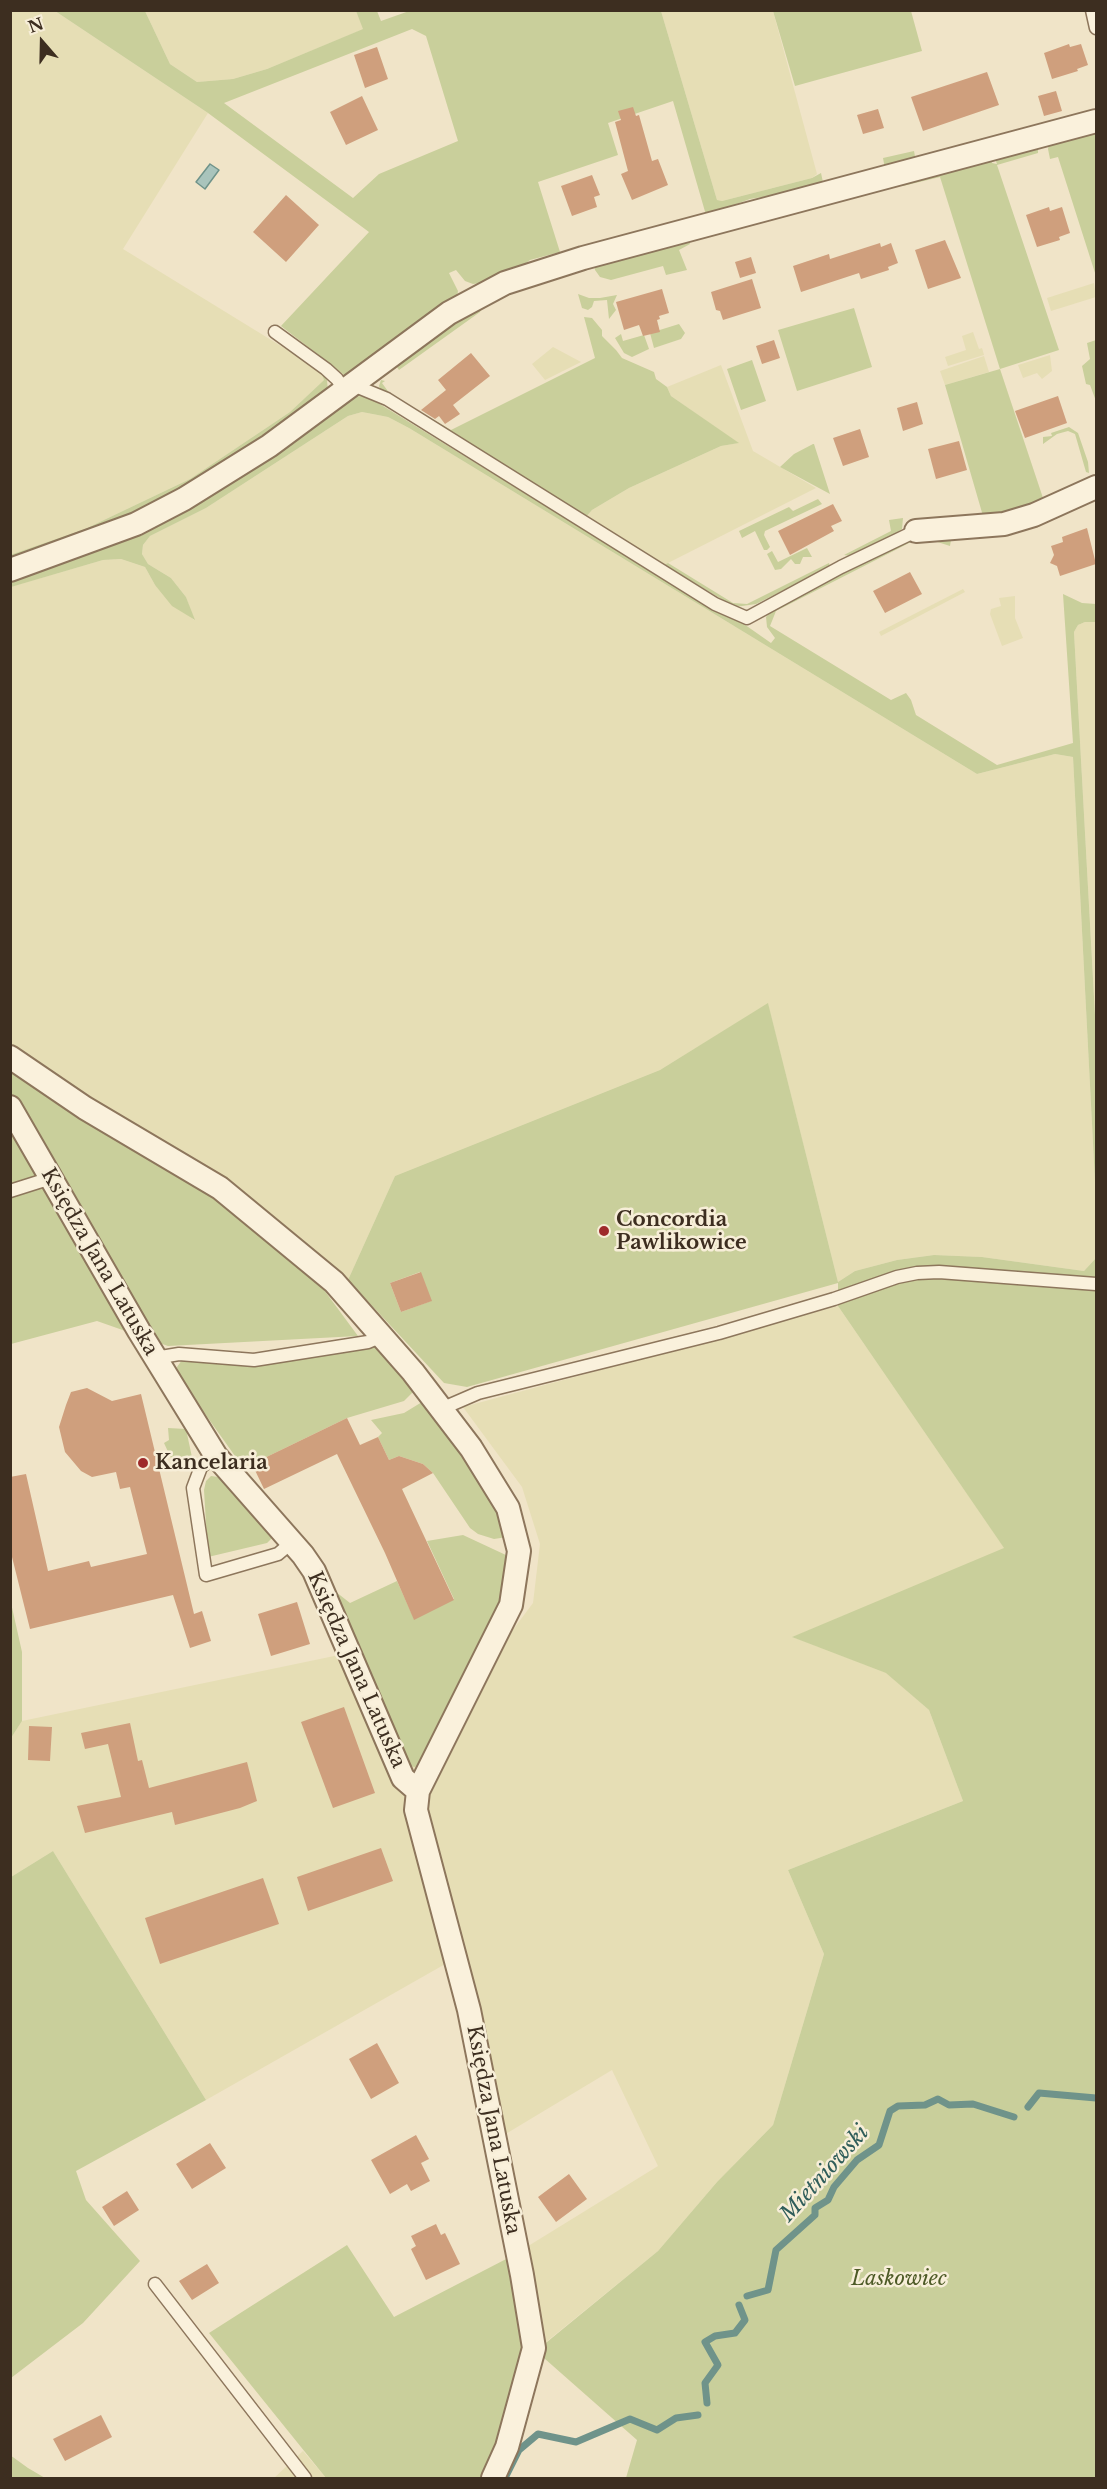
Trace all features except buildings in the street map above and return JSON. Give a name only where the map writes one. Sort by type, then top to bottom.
[{"type":"street","points":[[10,570],[136,524],[184,499],[269,446],[449,314],[505,283],[583,258],[1096,121]]},
{"type":"street","points":[[916,531],[1004,524],[1034,515],[1096,487]]},
{"type":"street","points":[[10,1057],[85,1108],[220,1188],[334,1282],[413,1372],[471,1448],[508,1508],[519,1551],[511,1605],[418,1791]]},
{"type":"street","name":"Księdza Jana Latuska","points":[[10,1107],[155,1358],[216,1456],[303,1555],[314,1572],[403,1778],[418,1791],[416,1810],[469,2010],[522,2275],[534,2348],[507,2447],[493,2478]]},
{"type":"lane","points":[[1092,10],[1096,28]]},
{"type":"lane","points":[[275,332],[349,388],[387,399],[715,604],[747,618],[832,571],[916,531]]},
{"type":"lane","points":[[10,1191],[51,1178]]},
{"type":"lane","points":[[441,1409],[478,1393],[719,1333],[834,1299],[897,1277],[917,1273],[939,1272],[1096,1284]]},
{"type":"lane","points":[[155,1358],[179,1354],[254,1360],[368,1342],[382,1336]]},
{"type":"lane","points":[[216,1456],[201,1467],[193,1488],[206,1575],[278,1554],[291,1543]]},
{"type":"lane","points":[[155,2284],[305,2478]]},
{"type":"shaded area","points":[[10,11],[55,11],[208,113],[123,249],[320,370],[324,380],[290,412],[190,479],[85,529],[11,555]]},
{"type":"shaded area","points":[[145,11],[356,11],[364,29],[267,69],[233,79],[197,82],[170,64]]},
{"type":"shaded area","points":[[661,11],[773,11],[817,174],[812,178],[722,201],[717,200]]},
{"type":"shaded area","points":[[1094,283],[1096,297],[1051,311],[1047,298]]},
{"type":"shaded area","points":[[973,332],[979,349],[982,348],[984,355],[948,366],[945,357],[966,350],[962,336]]},
{"type":"shaded area","points":[[553,347],[581,362],[545,380],[532,364]]},
{"type":"shaded area","points":[[1050,355],[1052,371],[1042,379],[1037,373],[1023,378],[1018,365]]},
{"type":"shaded area","points":[[984,356],[989,372],[945,385],[940,371]]},
{"type":"shaded area","points":[[721,365],[753,451],[816,488],[664,565],[586,517],[592,510],[629,488],[721,446],[738,443],[671,396],[667,387]]},
{"type":"shaded area","points":[[362,412],[388,417],[409,428],[977,774],[1055,754],[1073,757],[1096,1201],[1096,1258],[1084,1271],[982,1257],[934,1255],[897,1260],[855,1271],[838,1282],[768,1004],[660,1070],[395,1176],[348,1280],[11,1053],[10,587],[103,560],[121,559],[145,567],[155,585],[194,620],[186,597],[171,578],[148,564],[142,554],[143,545],[150,536],[206,508],[348,416]]},
{"type":"shaded area","points":[[963,589],[965,592],[881,636],[879,632]]},
{"type":"shaded area","points":[[1015,596],[1015,618],[1023,638],[1002,646],[990,614],[991,609],[1001,606],[999,598]]},
{"type":"shaded area","points":[[1085,622],[1096,622],[1096,1033],[1074,632],[1078,625]]},
{"type":"shaded area","points":[[838,1306],[1005,1549],[793,1637],[887,1673],[929,1710],[963,1801],[788,1870],[824,1954],[773,2125],[717,2182],[658,2251],[535,2351],[512,2256],[658,2166],[612,2070],[489,2144],[447,1963],[206,2100],[53,1851],[11,1877],[11,1738],[22,1721],[339,1655],[396,1786],[533,1603],[540,1544],[522,1487],[463,1407]]},
{"type":"shaded area","points":[[303,2451],[326,2478],[274,2478]]},
{"type":"green space","points":[[412,10],[661,11],[717,200],[722,201],[812,178],[821,173],[824,187],[750,199],[706,215],[673,101],[608,123],[618,155],[538,182],[560,252],[530,260],[516,271],[481,283],[473,284],[465,281],[456,270],[449,273],[458,291],[457,297],[347,379],[281,326],[369,232],[208,113],[55,11],[145,11],[170,64],[197,82],[233,79],[267,69],[363,29],[356,11],[377,11],[381,21]],"holes":[[[412,29],[426,36],[458,141],[379,174],[353,198],[224,103]]]},
{"type":"green space","points":[[773,11],[911,11],[922,51],[795,86]]},
{"type":"green space","points":[[1096,126],[1096,276],[1058,157],[1050,159],[1048,149],[1049,143]]},
{"type":"green space","points":[[1038,146],[1038,153],[997,165],[1059,350],[1000,369],[940,177],[903,186],[903,182],[990,155],[992,163],[997,164],[993,153]]},
{"type":"green space","points":[[914,151],[916,162],[885,169],[883,158]]},
{"type":"green space","points":[[688,235],[690,244],[679,250],[687,270],[666,275],[663,266],[611,280],[600,277],[595,270],[594,264]]},
{"type":"green space","points":[[526,286],[483,306],[480,312],[399,370],[394,363],[453,317]]},
{"type":"green space","points":[[578,294],[589,298],[617,295],[613,304],[616,310],[609,319],[607,300],[594,301],[588,310],[582,308]]},
{"type":"green space","points":[[854,308],[872,367],[797,391],[778,330]]},
{"type":"green space","points":[[584,317],[592,318],[602,330],[602,336],[622,358],[654,372],[656,379],[667,387],[671,396],[739,443],[721,446],[629,488],[592,510],[586,517],[381,391],[379,386],[381,380],[385,381],[382,383],[390,394],[451,430],[595,358]]},
{"type":"green space","points":[[679,324],[685,333],[681,339],[654,348],[650,333]]},
{"type":"green space","points":[[621,334],[623,341],[644,335],[649,349],[632,357],[624,353],[615,338]]},
{"type":"green space","points":[[1096,340],[1096,401],[1090,385],[1086,384],[1082,366],[1090,359],[1087,343]]},
{"type":"green space","points":[[752,360],[766,401],[741,410],[727,369]]},
{"type":"green space","points":[[1000,369],[1043,498],[1020,508],[1021,513],[983,516],[945,385]]},
{"type":"green space","points":[[320,370],[327,380],[328,392],[265,442],[130,517],[11,562],[10,555],[85,529],[190,479],[290,412],[324,380]]},
{"type":"green space","points":[[350,397],[370,398],[713,609],[741,622],[771,643],[775,638],[767,627],[766,617],[775,607],[903,542],[944,534],[951,540],[950,546],[925,538],[915,540],[776,611],[770,626],[891,700],[906,693],[916,715],[997,765],[1073,743],[1063,594],[1082,603],[1096,604],[1096,622],[1085,622],[1078,625],[1074,632],[1096,1033],[1096,1201],[1073,757],[1055,754],[977,774],[409,428],[388,417],[362,412],[348,416],[206,508],[150,536],[143,545],[142,554],[148,564],[171,578],[186,597],[195,620],[172,606],[155,585],[145,567],[121,559],[103,560],[11,587],[11,576],[94,548]]},
{"type":"green space","points":[[1069,427],[1078,433],[1088,462],[1089,473],[1086,472],[1075,434],[1068,431],[1057,434],[1043,444],[1043,437],[1052,436],[1051,433]]},
{"type":"green space","points":[[814,444],[830,494],[780,467],[794,454]]},
{"type":"green space","points":[[818,499],[822,504],[765,531],[764,535],[770,547],[767,550],[764,550],[755,531],[742,538],[739,531],[789,507],[793,511]]},
{"type":"green space","points":[[903,518],[902,529],[896,533],[851,556],[844,555],[891,531],[889,520]]},
{"type":"green space","points":[[807,548],[812,557],[803,557],[800,564],[795,564],[791,559],[781,569],[775,570],[767,554],[772,551],[778,562]]},
{"type":"green space","points":[[668,563],[733,603],[747,604],[829,563],[830,567],[756,604],[735,607],[664,565]]},
{"type":"green space","name":"Laskowiec","points":[[768,1003],[838,1282],[855,1271],[897,1260],[934,1255],[982,1257],[1084,1271],[1096,1258],[1096,2478],[626,2478],[637,2440],[536,2351],[658,2251],[717,2182],[773,2125],[824,1954],[788,1870],[963,1801],[929,1710],[886,1673],[792,1637],[1004,1548],[838,1306],[838,1283],[467,1387],[444,1383],[348,1280],[395,1176],[660,1070]],"holes":[[[420,1272],[431,1301],[401,1312],[390,1283]]]},
{"type":"green space","points":[[10,1053],[221,1200],[310,1271],[358,1336],[168,1346],[97,1321],[11,1344]]},
{"type":"green space","points":[[375,1345],[412,1388],[412,1393],[404,1401],[347,1418],[252,1464],[235,1456],[178,1376],[177,1367],[182,1360],[256,1365]]},
{"type":"green space","points":[[422,1402],[470,1460],[505,1521],[507,1537],[494,1539],[478,1534],[470,1528],[433,1473],[423,1464],[399,1456],[389,1460],[378,1437],[382,1433],[371,1420],[404,1413]]},
{"type":"green space","points":[[168,1428],[186,1429],[193,1462],[176,1469],[164,1443],[169,1440]]},
{"type":"green space","points":[[211,1476],[218,1477],[273,1537],[267,1543],[208,1557],[204,1490],[206,1481]]},
{"type":"green space","points":[[463,1535],[508,1556],[509,1565],[497,1615],[422,1763],[415,1767],[410,1766],[336,1592],[350,1603],[397,1581],[414,1619],[454,1599],[427,1541]]},
{"type":"green space","points":[[11,1603],[22,1652],[22,1721],[11,1738]]},
{"type":"green space","points":[[53,1851],[206,2100],[76,2171],[86,2200],[140,2261],[83,2323],[11,2378],[11,1877]]},
{"type":"green space","points":[[347,2245],[394,2317],[512,2256],[536,2351],[488,2478],[326,2478],[209,2333]]},
{"type":"green space","points":[[10,2455],[28,2468],[45,2478],[11,2478]]},
{"type":"water","points":[[210,164],[219,170],[205,189],[196,182]]},
{"type":"waterway","name":"Mietniowski","points":[[1028,2107],[1039,2093],[1096,2098]]},
{"type":"waterway","name":"Mietniowski","points":[[747,2296],[768,2290],[776,2250],[815,2215],[815,2208],[828,2200],[834,2187],[857,2160],[879,2145],[890,2111],[898,2106],[925,2105],[938,2099],[949,2105],[973,2104],[1014,2117]]},
{"type":"waterway","name":"Mietniowski","points":[[707,2403],[705,2383],[718,2365],[705,2342],[715,2336],[735,2333],[745,2320],[739,2305]]},
{"type":"waterway","name":"Mietniowski","points":[[505,2478],[519,2450],[538,2434],[576,2442],[630,2419],[657,2430],[676,2418],[698,2415]]},
{"type":"place","name":"Concordia Pawlikowice","points":[[604,1231]]},
{"type":"place","name":"Kancelaria","points":[[143,1463]]}]
